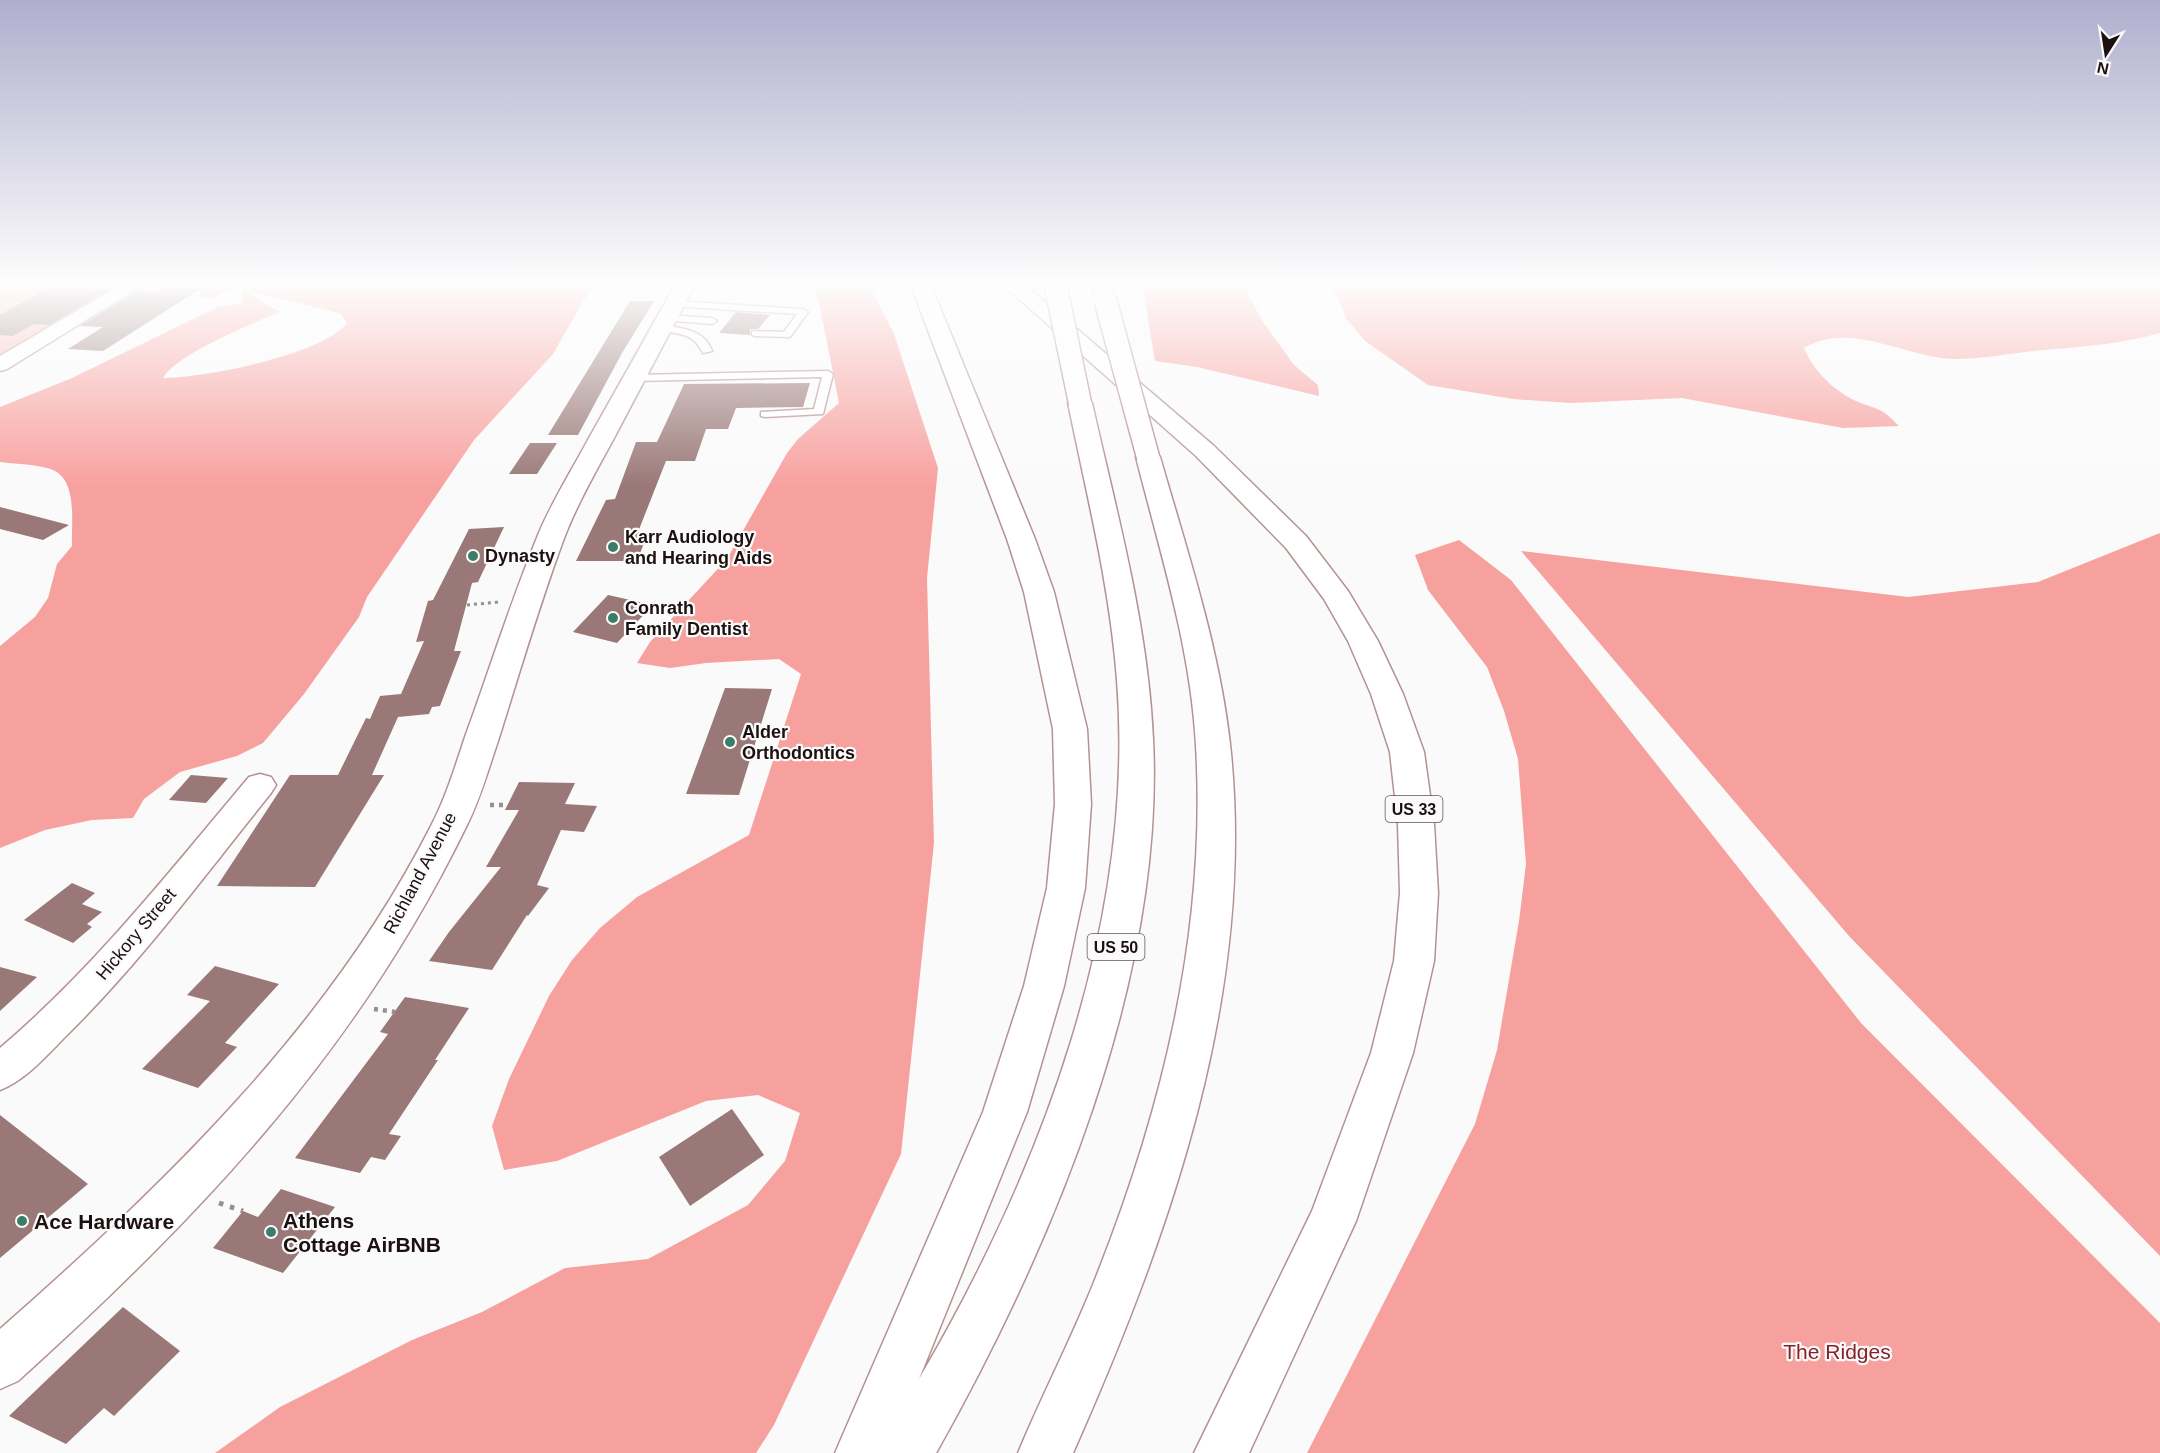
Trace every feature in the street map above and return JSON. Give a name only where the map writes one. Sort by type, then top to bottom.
[{"type":"main road","name":"Richland Avenue","points":[[0,1363],[153,1221],[232,1137],[323,1029],[393,929],[449,825],[550,539],[570,496],[634,378],[651,351]]},
{"type":"main road","points":[[862,1453],[1005,1112],[1044,986],[1066,888],[1073,804],[1070,729],[1039,592],[1022,539],[983,440],[940,351]]},
{"type":"main road","name":"US 50","points":[[906,1453],[967,1345],[1031,1212],[1076,1090],[1107,991],[1126,898],[1135,818],[1136,745],[1133,681],[1126,626],[1069,351]]},
{"type":"main road","name":"US 33","points":[[1089,351],[1205,451],[1296,542],[1338,597],[1363,640],[1387,694],[1407,752],[1416,824],[1419,893],[1414,961],[1392,1053],[1332,1221],[1221,1453]]},
{"type":"main road","points":[[1045,1453],[1079,1380],[1134,1240],[1173,1119],[1198,1006],[1213,909],[1218,825],[1213,746],[1204,679],[1192,623],[1119,351]]},
{"type":"street","points":[[0,365],[24,351]]},
{"type":"street","name":"Hickory Street","points":[[0,1071],[77,1002],[149,920],[260,785]]},
{"type":"lane","points":[[634,378],[828,374],[819,412],[765,414]]},
{"type":"path","points":[[467,605],[507,601]]},
{"type":"path","points":[[482,805],[508,805]]},
{"type":"path","points":[[367,1008],[395,1012]]},
{"type":"path","points":[[216,1202],[243,1211]]},
{"type":"shaded area","points":[[0,351],[11,351],[0,357]]},
{"type":"green space","points":[[128,351],[196,351],[183,359],[163,378],[233,369],[298,351],[555,351],[474,440],[367,597],[359,617],[304,694],[263,743],[237,756],[180,772],[144,799],[133,818],[92,820],[45,830],[0,848],[0,646],[35,617],[48,598],[57,564],[72,546],[72,524],[69,489],[57,472],[47,468],[0,462],[0,407],[72,378]]},
{"type":"green space","points":[[829,351],[900,351],[938,468],[927,578],[934,843],[901,1154],[774,1425],[756,1453],[215,1453],[280,1407],[412,1340],[482,1312],[565,1268],[648,1259],[748,1205],[785,1161],[800,1113],[758,1095],[706,1101],[557,1161],[504,1170],[492,1126],[509,1079],[549,996],[572,960],[600,928],[637,897],[749,835],[801,674],[779,659],[706,663],[670,668],[637,663],[650,642],[727,559],[787,453],[798,439],[839,403]]},
{"type":"green space","points":[[1153,351],[1284,351],[1294,365],[1318,385],[1319,396],[1197,367],[1155,361]]},
{"type":"green space","points":[[1379,351],[1805,351],[1819,372],[1840,392],[1883,412],[1899,426],[1843,428],[1682,398],[1571,403],[1513,399],[1428,385]]},
{"type":"green space","points":[[1908,351],[2035,351],[1955,359]]},
{"type":"green space","points":[[2160,533],[2160,1256],[1849,936],[1521,551],[1908,597],[2038,582]]},
{"type":"green space","name":"The Ridges","points":[[1459,540],[1511,580],[1861,1023],[2160,1323],[2160,1453],[1307,1453],[1475,1124],[1497,1050],[1519,921],[1526,864],[1518,759],[1504,711],[1487,667],[1428,590],[1415,555]]},
{"type":"building","points":[[600,351],[623,351],[578,435],[548,435]]},
{"type":"building","points":[[810,383],[803,407],[736,408],[728,429],[706,429],[695,461],[666,461],[638,532],[648,533],[637,561],[576,561],[606,500],[615,499],[636,442],[657,442],[684,384]]},
{"type":"building","points":[[530,443],[557,443],[537,474],[509,474]]},
{"type":"building","points":[[0,507],[69,525],[43,540],[0,529]]},
{"type":"building","points":[[504,527],[478,582],[472,583],[454,651],[461,651],[440,706],[432,707],[429,714],[398,717],[372,775],[384,775],[315,887],[217,886],[290,775],[338,775],[366,718],[370,719],[380,696],[401,694],[424,641],[416,642],[428,601],[433,600],[469,529]]},
{"type":"building","name":"Conrath Family Dentist","points":[[608,595],[653,605],[617,643],[573,632]]},
{"type":"building","name":"Alder Orthodontics","points":[[725,688],[772,689],[739,795],[686,794]]},
{"type":"building","points":[[191,775],[228,778],[206,803],[169,800]]},
{"type":"building","points":[[519,782],[575,783],[565,804],[597,806],[584,832],[561,830],[537,885],[549,888],[527,915],[492,970],[429,961],[501,867],[486,867],[519,810],[505,810]]},
{"type":"building","points":[[72,883],[95,893],[82,904],[102,912],[87,924],[92,927],[73,943],[24,920]]},
{"type":"building","points":[[215,966],[279,984],[225,1043],[237,1047],[198,1088],[142,1069],[210,1001],[187,995]]},
{"type":"building","points":[[0,967],[37,977],[0,1011]]},
{"type":"building","points":[[405,997],[469,1008],[389,1134],[401,1136],[385,1160],[371,1157],[360,1173],[295,1158],[388,1034],[380,1032]]},
{"type":"building","points":[[732,1109],[764,1155],[690,1206],[659,1157]]},
{"type":"building","name":"Ace Hardware","points":[[0,1115],[88,1184],[0,1258]]},
{"type":"building","name":"Athens Cottage AirBNB","points":[[281,1189],[335,1207],[283,1273],[213,1248],[243,1211],[258,1217]]},
{"type":"building","points":[[123,1307],[180,1351],[114,1416],[104,1408],[66,1444],[9,1416]]},
{"type":"place","name":"Karr Audiology and Hearing Aids","points":[[613,547]]},
{"type":"place","name":"Dynasty","points":[[473,556]]},
{"type":"place","name":"Conrath Family Dentist","points":[[613,618]]},
{"type":"place","name":"Alder Orthodontics","points":[[730,742]]},
{"type":"place","name":"Ace Hardware","points":[[22,1221]]},
{"type":"place","name":"Athens Cottage AirBNB","points":[[271,1232]]}]
